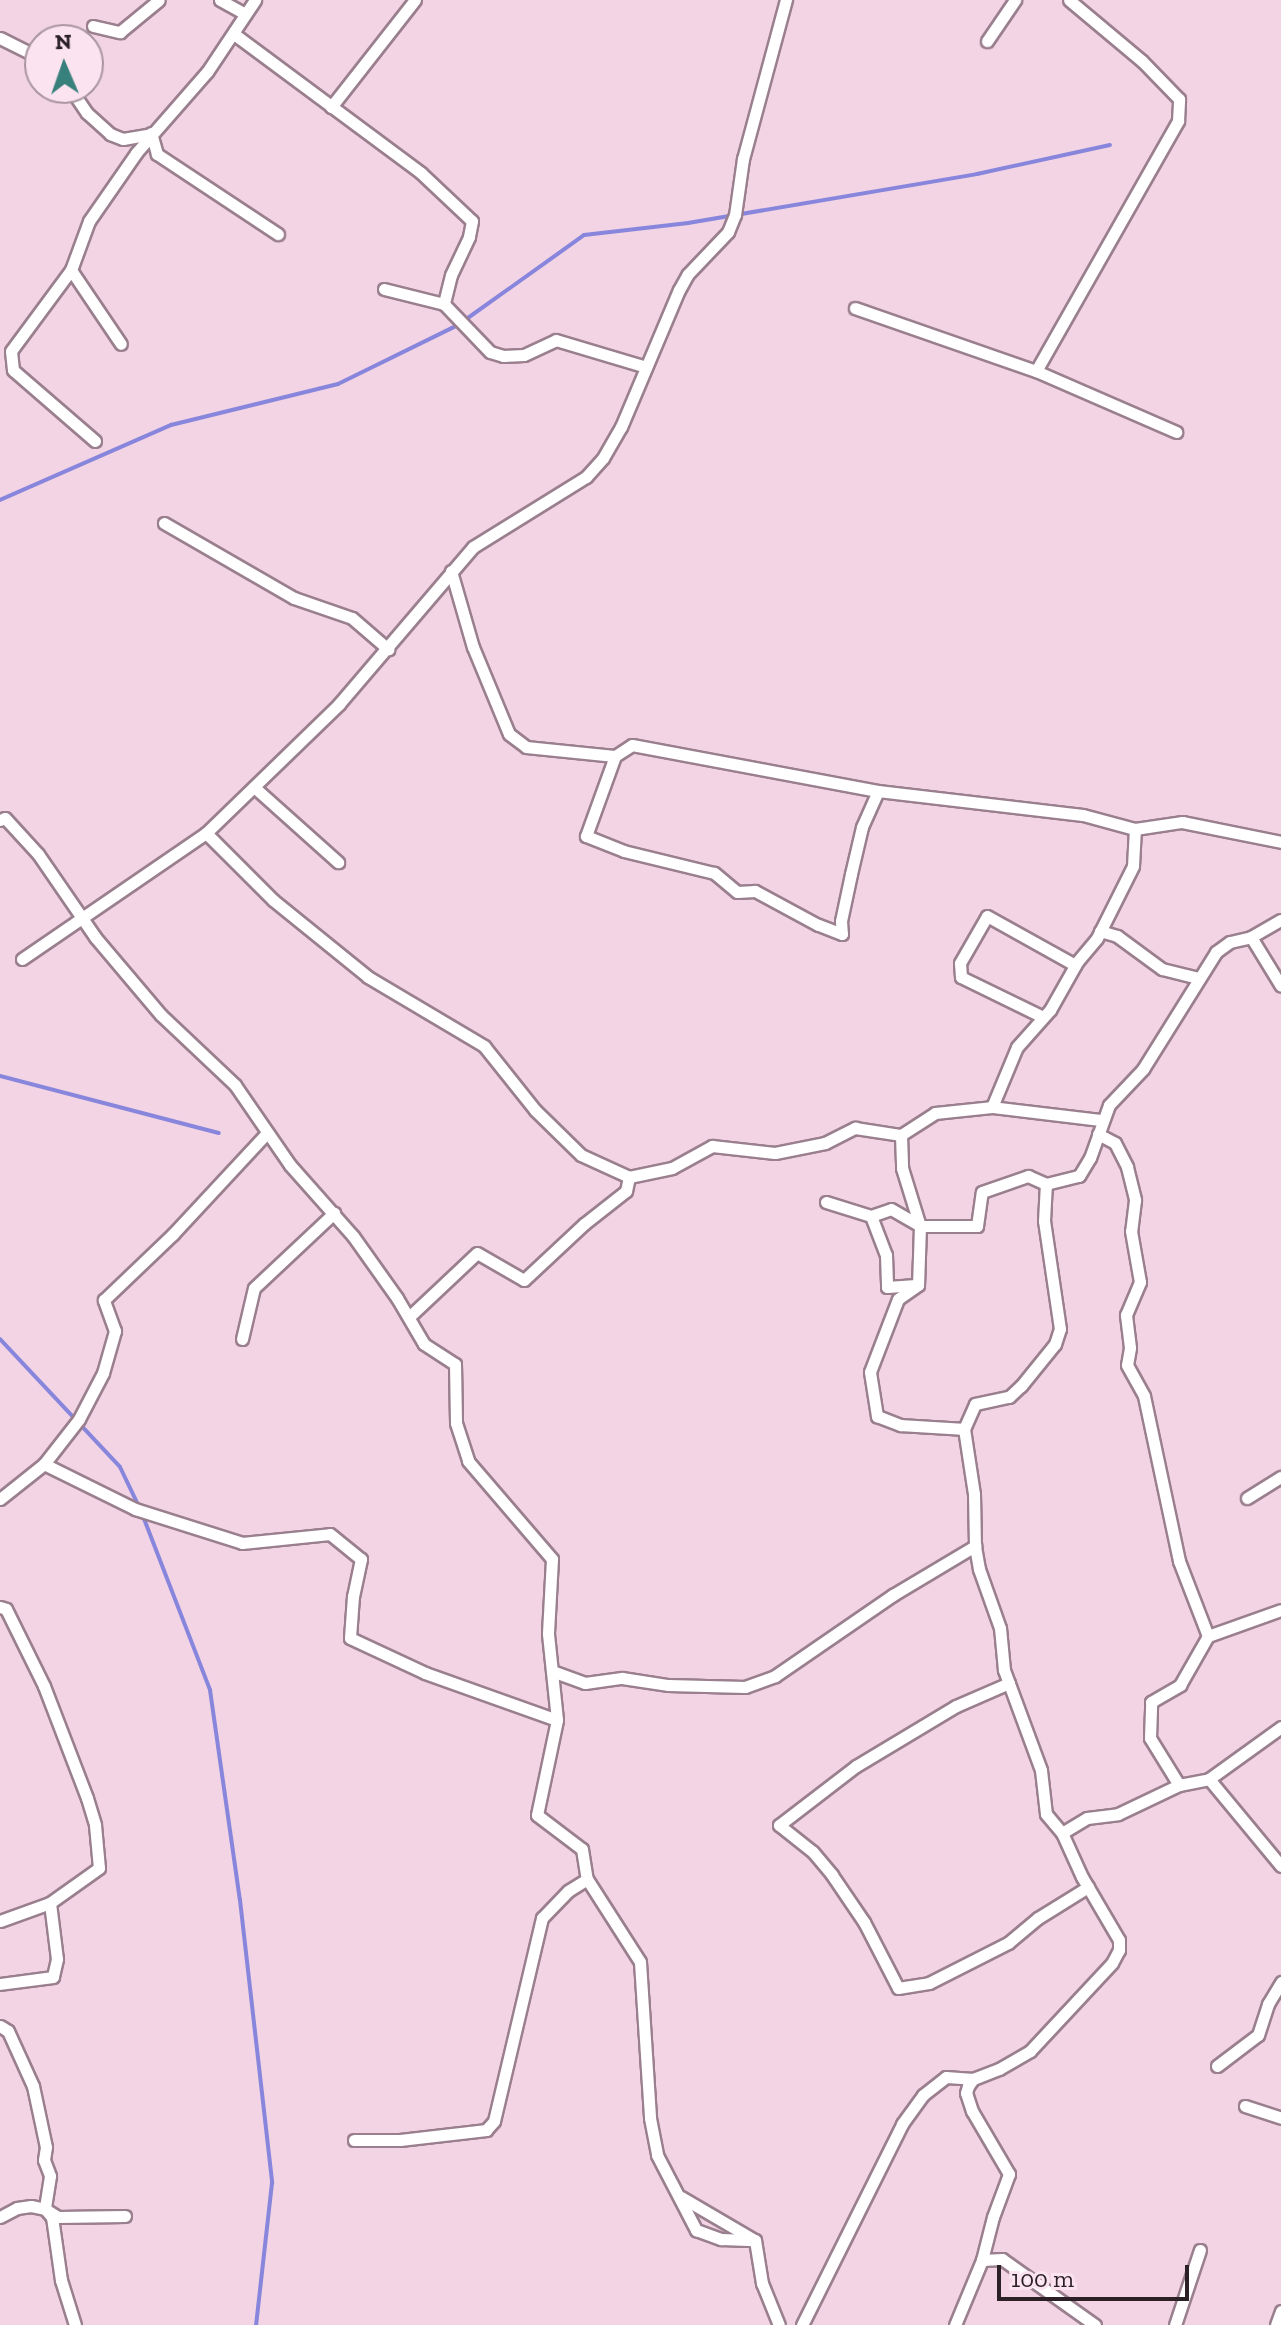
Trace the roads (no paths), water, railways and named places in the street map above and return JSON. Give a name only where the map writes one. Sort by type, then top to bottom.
[{"type":"street","points":[[104,28],[120,32],[159,0]]},
{"type":"street","points":[[220,0],[245,14]]},
{"type":"street","points":[[95,441],[13,370],[11,351],[71,270],[89,221],[151,133],[178,108],[234,34],[255,0]]},
{"type":"street","points":[[331,107],[415,0]]},
{"type":"street","points":[[22,959],[206,833],[339,704],[473,547],[586,477],[621,427],[683,282],[728,232],[735,215],[746,146],[786,0]]},
{"type":"street","points":[[987,41],[1015,0]]},
{"type":"street","points":[[1036,371],[1178,121],[1179,99],[1142,61],[1069,0]]},
{"type":"street","points":[[234,34],[421,173],[472,221],[469,237],[451,275],[444,304]]},
{"type":"street","points":[[0,38],[24,50]]},
{"type":"street","points":[[81,104],[110,134],[123,139],[151,133]]},
{"type":"street","points":[[151,133],[157,154],[278,234]]},
{"type":"street","points":[[71,270],[121,344]]},
{"type":"street","points":[[384,289],[444,304],[490,352],[503,356],[524,355],[556,340],[646,367]]},
{"type":"street","points":[[855,308],[1036,371],[1176,432]]},
{"type":"street","points":[[164,523],[294,598],[352,618],[388,649]]},
{"type":"street","points":[[451,571],[473,647],[509,734],[526,747],[615,756]]},
{"type":"street","points":[[878,791],[862,827],[841,921],[842,934],[818,925],[755,891],[737,892],[714,873],[624,851],[586,836],[615,756],[632,745],[878,791],[1083,815],[1135,829],[1182,822],[1281,842]]},
{"type":"street","points":[[254,787],[338,862]]},
{"type":"street","points":[[0,820],[5,818],[38,854],[95,937],[161,1015],[235,1085],[290,1165],[334,1213],[409,1317],[424,1344],[455,1364],[456,1423],[468,1461],[552,1559],[548,1634],[557,1720],[537,1815],[582,1849],[587,1879],[640,1962],[650,2118],[657,2155],[696,2230],[721,2239],[755,2240]]},
{"type":"street","points":[[992,1107],[1017,1047],[1043,1017],[1100,931],[1133,866],[1135,829]]},
{"type":"street","points":[[206,833],[273,900],[368,977],[484,1046],[535,1110],[581,1155],[629,1177],[672,1168],[712,1146],[775,1153],[825,1143],[855,1128],[901,1135],[935,1113],[992,1107],[1101,1120]]},
{"type":"street","points":[[1043,1017],[961,977],[960,963],[987,916],[1075,965]]},
{"type":"street","points":[[826,1202],[871,1216],[891,1209],[920,1226],[977,1226],[982,1192],[1028,1176],[1046,1184],[1079,1176],[1109,1105],[1143,1069],[1216,952],[1230,942],[1251,937],[1281,920]]},
{"type":"street","points":[[1100,931],[1117,936],[1162,969],[1198,978]]},
{"type":"street","points":[[1251,937],[1281,986]]},
{"type":"street","points":[[0,1499],[44,1464],[78,1422],[103,1373],[115,1331],[104,1300],[173,1234],[267,1133]]},
{"type":"street","points":[[1098,1134],[1115,1143],[1127,1167],[1135,1200],[1131,1231],[1140,1282],[1126,1315],[1130,1348],[1127,1365],[1144,1396],[1179,1561],[1208,1636]]},
{"type":"street","points":[[901,1135],[902,1168],[920,1226],[918,1285]]},
{"type":"street","points":[[409,1317],[477,1253],[524,1280],[584,1224],[626,1191],[629,1177]]},
{"type":"street","points":[[802,2325],[902,2124],[923,2095],[946,2077],[973,2079],[999,2069],[1030,2051],[1112,1963],[1119,1940],[1088,1887],[1062,1833],[1046,1814],[1041,1770],[1009,1683],[1000,1628],[979,1569],[975,1546],[974,1494],[964,1429],[975,1404],[1009,1397],[1059,1336],[1044,1221],[1046,1184]]},
{"type":"street","points":[[242,1339],[254,1288],[334,1213]]},
{"type":"street","points":[[871,1216],[886,1255],[887,1287],[918,1285]]},
{"type":"street","points":[[918,1285],[898,1299],[870,1372],[877,1416],[901,1425],[964,1429]]},
{"type":"street","points":[[44,1464],[135,1509],[242,1543],[330,1534],[361,1559],[353,1596],[350,1638],[425,1673],[557,1720]]},
{"type":"street","points":[[1247,1498],[1281,1477]]},
{"type":"street","points":[[552,1671],[585,1683],[622,1678],[668,1685],[745,1687],[775,1676],[893,1595],[975,1546]]},
{"type":"street","points":[[0,1607],[6,1609],[44,1686],[95,1825],[99,1868],[50,1903],[0,1921]]},
{"type":"street","points":[[1179,1785],[1150,1738],[1151,1702],[1180,1685],[1208,1636],[1281,1610]]},
{"type":"street","points":[[1009,1683],[956,1706],[856,1766],[779,1825],[813,1852],[832,1875],[864,1922],[898,1988],[929,1983],[1008,1943],[1038,1918],[1088,1887]]},
{"type":"street","points":[[1062,1833],[1087,1818],[1118,1814],[1179,1785],[1209,1779],[1281,1727]]},
{"type":"street","points":[[1209,1779],[1281,1866]]},
{"type":"street","points":[[354,2140],[400,2140],[486,2130],[494,2121],[542,1918],[568,1891],[587,1879]]},
{"type":"street","points":[[0,1984],[53,1977],[57,1959],[50,1903]]},
{"type":"street","points":[[1217,2066],[1258,2035],[1268,2004],[1281,1982]]},
{"type":"street","points":[[0,2026],[8,2031],[29,2068],[46,2147],[44,2160],[50,2176],[45,2209],[52,2217],[55,2228],[61,2280],[75,2325]]},
{"type":"street","points":[[955,2325],[982,2260],[1009,2174],[972,2111],[966,2093],[973,2079]]},
{"type":"street","points":[[1245,2106],[1281,2118]]},
{"type":"street","points":[[681,2196],[755,2240]]},
{"type":"street","points":[[0,2217],[17,2208],[45,2209],[58,2217],[125,2216]]},
{"type":"street","points":[[755,2240],[762,2283],[779,2325]]},
{"type":"street","points":[[1175,2325],[1200,2250]]},
{"type":"street","points":[[982,2260],[1002,2259],[1095,2325]]},
{"type":"street","points":[[1276,2325],[1281,2311]]},
{"type":"waterway","points":[[0,500],[171,425],[338,384],[458,325],[584,235],[688,223],[977,174],[1110,145]]},
{"type":"waterway","points":[[0,1076],[219,1133]]},
{"type":"waterway","points":[[0,1339],[120,1467],[141,1511],[210,1690],[240,1900],[272,2183],[256,2325]]}]
